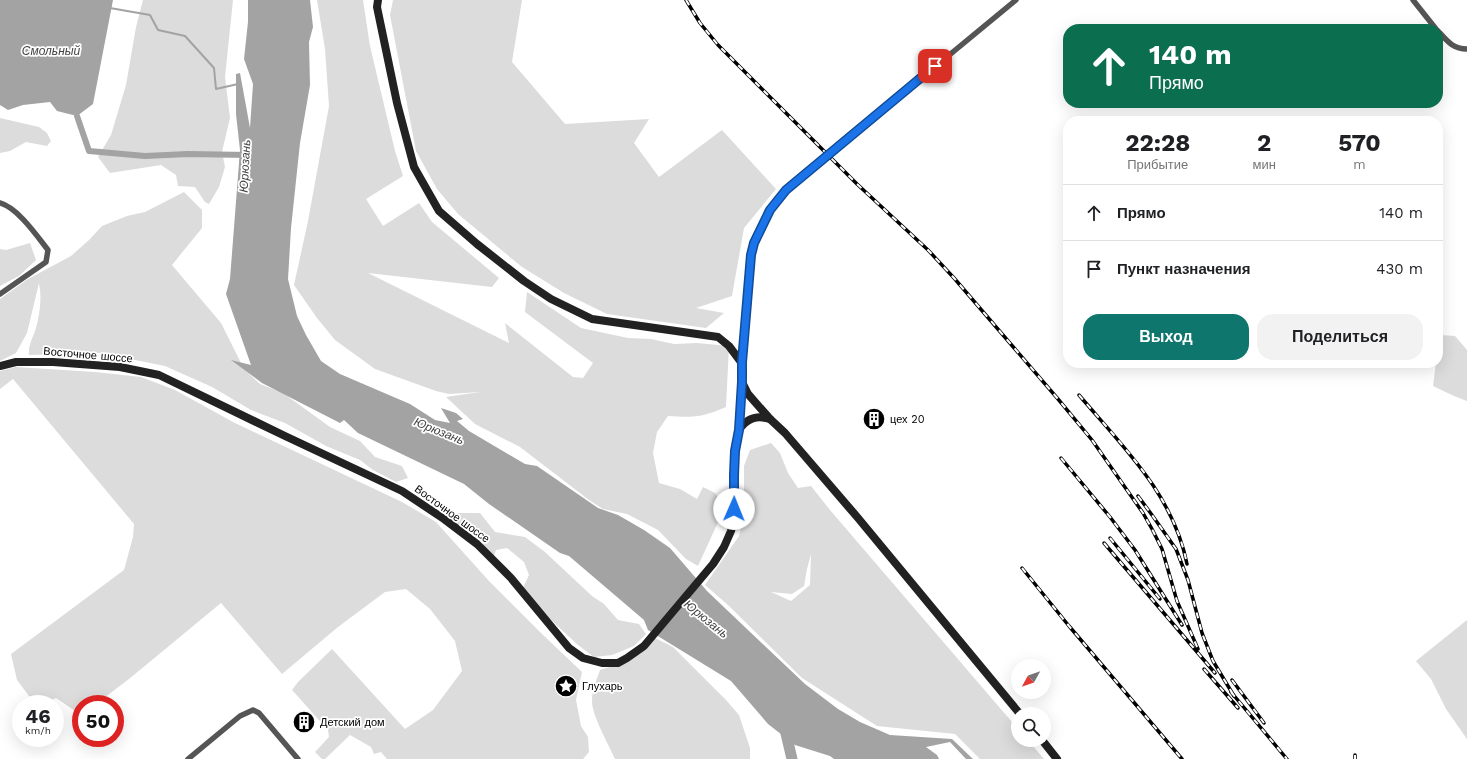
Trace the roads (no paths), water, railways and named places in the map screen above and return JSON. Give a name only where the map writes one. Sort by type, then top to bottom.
[{"type":"main road","points":[[378,0],[377,7],[396,103],[414,167],[439,211],[477,244],[524,281],[551,299],[592,319],[718,337],[729,346],[742,362]]},
{"type":"main road","name":"Восточное шоссе","points":[[0,366],[16,362],[53,362],[120,367],[159,375],[408,495],[444,519],[477,544],[511,578],[569,648],[583,658],[602,664],[618,663],[644,646],[713,564],[724,547],[731,531],[734,518],[735,451],[739,430],[742,362]]},
{"type":"main road","points":[[742,382],[748,394],[770,419],[785,433],[858,518],[1014,707]]},
{"type":"main road","points":[[739,430],[743,423],[750,419],[761,416],[770,419]]},
{"type":"main road","points":[[1048,747],[1057,759]]},
{"type":"street","points":[[742,362],[754,243],[770,210],[786,190],[1016,0]]},
{"type":"street","points":[[1413,0],[1432,24]]},
{"type":"street","points":[[1443,36],[1451,45],[1460,49],[1467,49]]},
{"type":"street","points":[[0,203],[4,204],[22,218],[48,250],[46,262],[0,294]]},
{"type":"street","points":[[190,757],[240,716],[253,710],[259,714],[298,759]]},
{"type":"water","name":"Смольный","points":[[0,0],[113,0],[93,104],[77,116],[57,111],[50,102],[23,105],[8,110],[0,105]]},
{"type":"water","name":"Юрюзань","points":[[248,0],[310,0],[313,27],[309,42],[310,85],[300,143],[291,228],[288,279],[297,316],[321,361],[340,374],[410,404],[435,420],[450,423],[441,408],[456,413],[463,419],[457,421],[469,431],[525,464],[537,466],[598,508],[618,515],[644,530],[670,548],[707,591],[805,684],[838,709],[860,722],[890,735],[952,739],[973,759],[966,759],[950,742],[926,747],[937,755],[939,759],[834,759],[830,756],[795,745],[768,724],[731,681],[648,630],[644,620],[569,556],[560,553],[489,504],[464,484],[358,433],[344,420],[340,423],[262,383],[231,360],[251,365],[226,294],[230,279],[240,150],[236,114],[236,74],[240,73],[250,128],[253,84],[244,59],[248,22]]},
{"type":"waterway","name":"Смольный","points":[[110,8],[150,15],[158,30],[185,36],[214,68],[216,89],[238,84]]},
{"type":"waterway","name":"Юрюзань","points":[[77,116],[89,151],[145,156],[188,154],[248,155]]},
{"type":"waterway","points":[[784,725],[792,759]]},
{"type":"railway","points":[[686,0],[700,23],[718,45],[857,184],[928,250],[954,278],[1092,440],[1143,513],[1152,529],[1162,549],[1177,601],[1198,649]]},
{"type":"railway","points":[[1079,395],[1129,453],[1158,493],[1170,515],[1180,539],[1187,564]]},
{"type":"railway","points":[[1061,458],[1110,517],[1135,550],[1182,625]]},
{"type":"railway","points":[[1138,496],[1176,549],[1188,580],[1202,633],[1213,661],[1234,696]]},
{"type":"railway","points":[[1110,538],[1160,599]]},
{"type":"railway","points":[[1104,543],[1215,673]]},
{"type":"railway","points":[[1022,568],[1069,626],[1182,759]]},
{"type":"railway","points":[[1204,669],[1238,708]]},
{"type":"railway","points":[[1232,680],[1264,723]]},
{"type":"railway","points":[[1231,692],[1287,759]]},
{"type":"place","name":"цех 20","points":[[874,419]]},
{"type":"place","name":"Глухарь","points":[[566,686]]},
{"type":"place","name":"Детский дом","points":[[304,722]]}]
